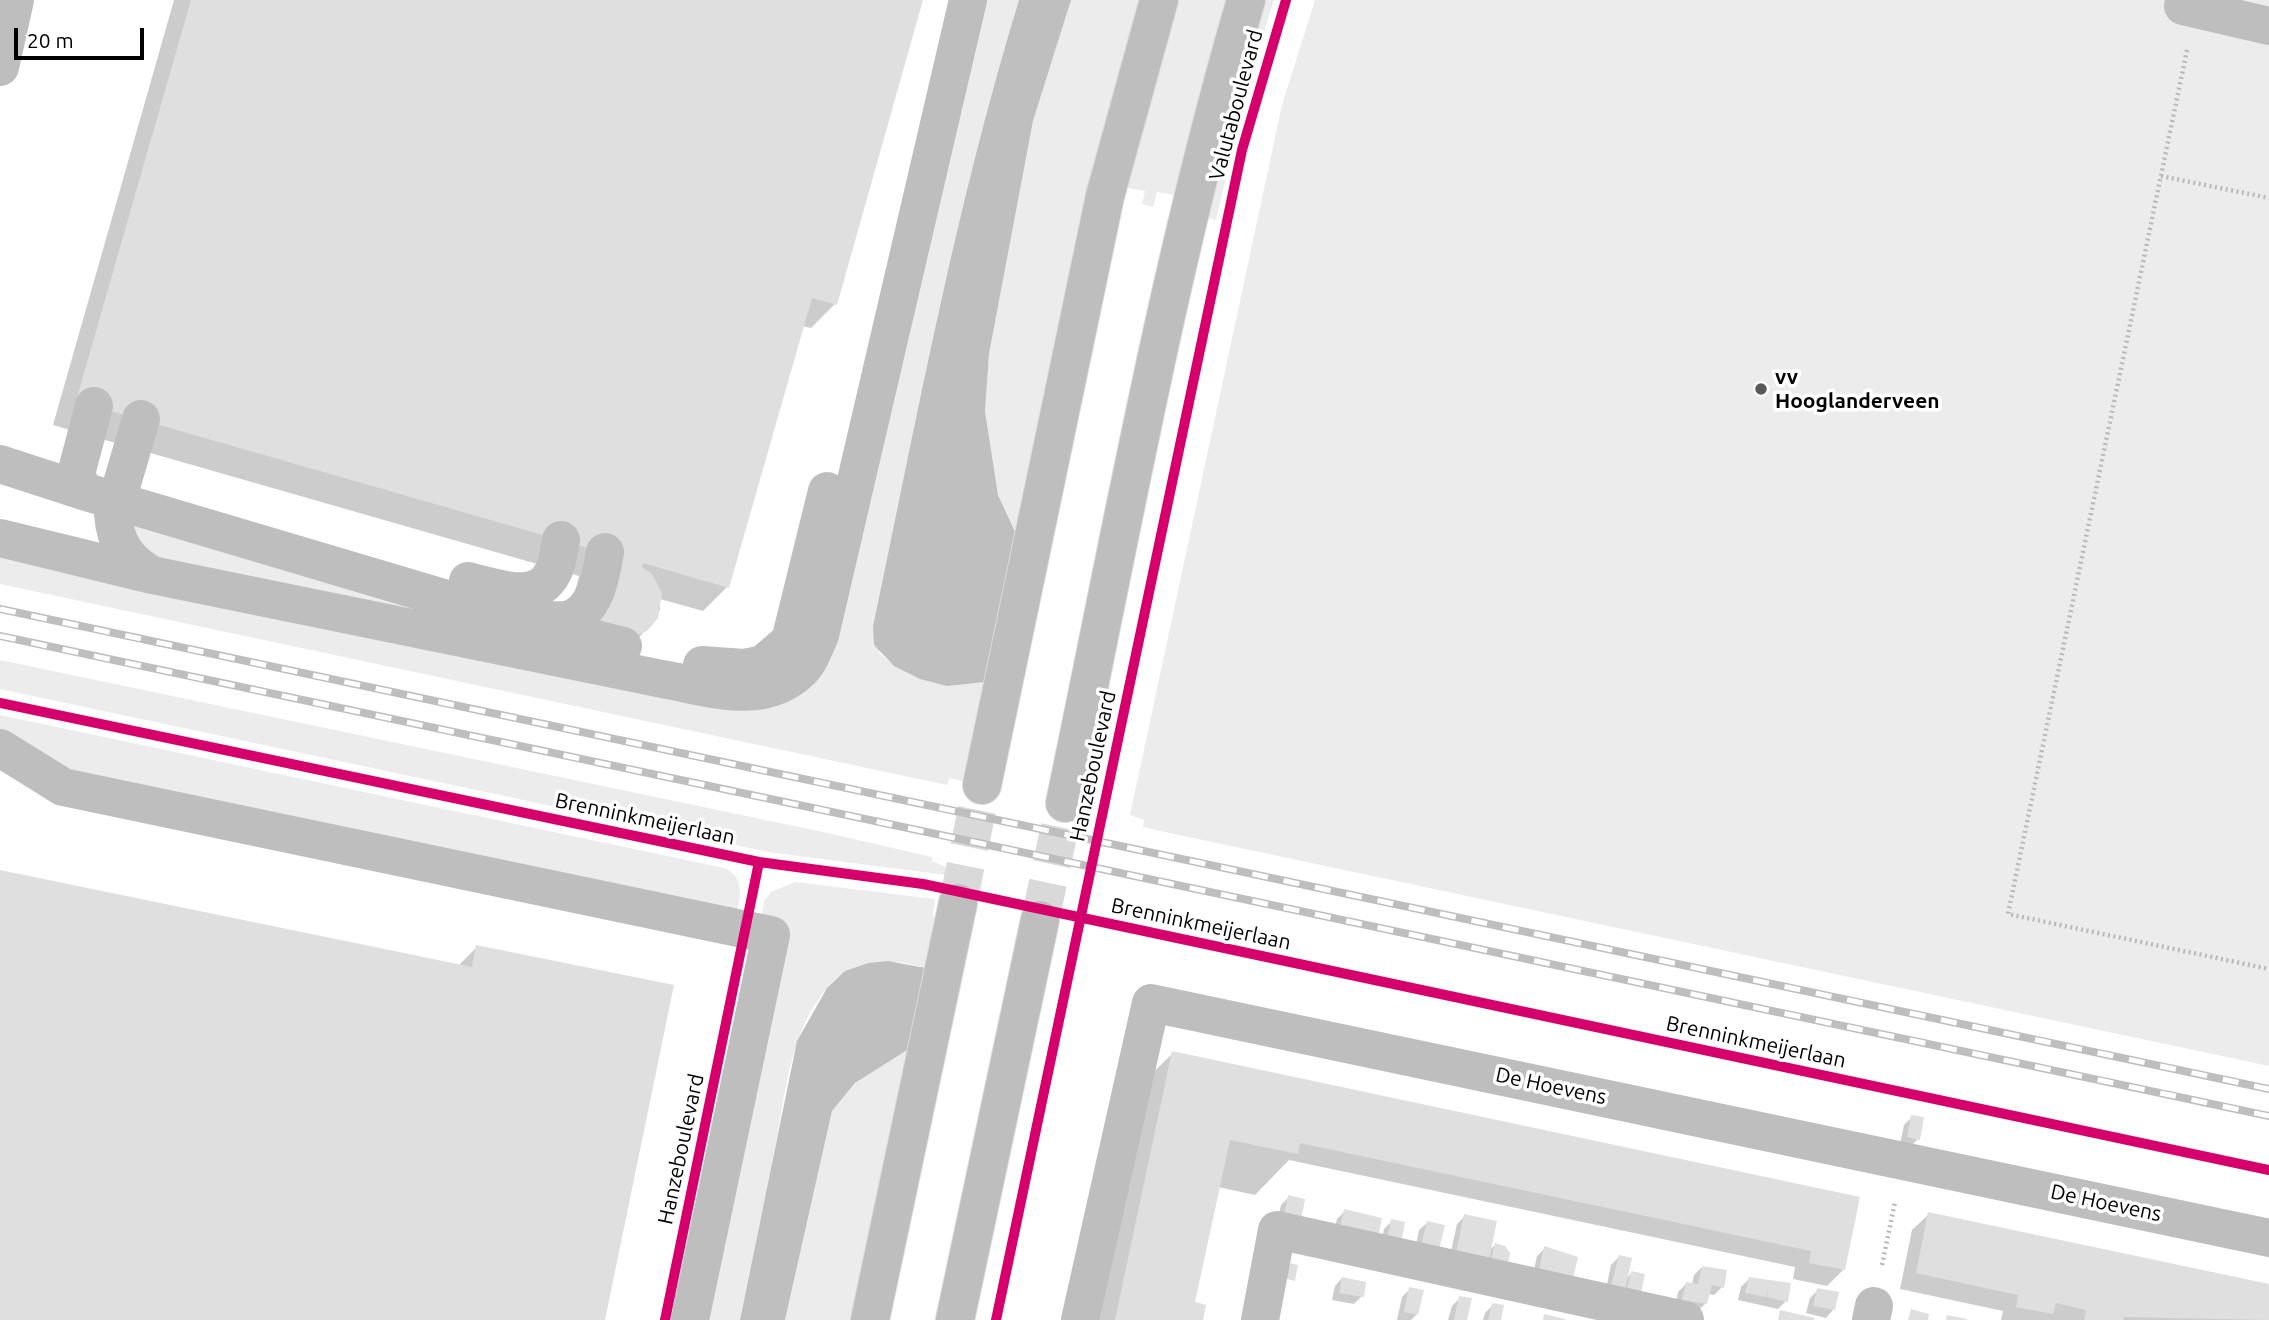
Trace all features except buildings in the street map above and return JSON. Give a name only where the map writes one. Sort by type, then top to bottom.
[{"type":"street","points":[[0,67],[15,0]]},
{"type":"street","points":[[0,464],[514,619],[715,668],[744,668],[763,664],[790,641],[928,58],[957,0]]},
{"type":"street","points":[[0,538],[152,575],[738,692],[757,694],[771,689],[803,669],[823,623],[968,0]]},
{"type":"street","points":[[982,785],[1105,196],[1159,0]]},
{"type":"street","name":"Valutaboulevard","points":[[1189,213],[1215,106],[1246,0]]},
{"type":"street","points":[[2190,4],[2269,26]]},
{"type":"street","name":"Hanzeboulevard","points":[[1065,803],[1189,213]]},
{"type":"street","points":[[83,491],[76,474],[117,413]]},
{"type":"street","points":[[117,413],[113,514],[118,542],[127,556],[152,575]]},
{"type":"street","points":[[117,413],[103,475],[164,497],[404,565],[520,593],[540,587],[553,573],[561,540]]},
{"type":"street","points":[[514,619],[568,620],[582,613],[600,578],[605,552]]},
{"type":"street","name":"Hanzeboulevard","points":[[0,748],[63,787],[771,935],[690,1320]]},
{"type":"street","points":[[870,1320],[958,903]]},
{"type":"street","points":[[955,1320],[1040,920]]},
{"type":"street","name":"De Hoevens","points":[[1080,1320],[1151,1003],[2269,1238]]},
{"type":"street","points":[[1260,1320],[1278,1230],[1685,1320]]},
{"type":"path","points":[[2190,4],[2161,176],[2008,914],[2269,969]]},
{"type":"path","points":[[2161,176],[2269,198]]},
{"type":"shaded area","points":[[985,0],[1019,0],[956,243],[923,407],[879,653],[904,671],[928,680],[985,682],[966,782],[950,778],[947,785],[0,584],[0,554],[778,697]]},
{"type":"shaded area","points":[[1019,0],[1071,0],[1033,121],[989,354],[985,411],[998,495],[1018,538],[985,682],[947,686],[920,679],[894,666],[874,645],[873,627],[957,233],[996,77]]},
{"type":"shaded area","points":[[1071,0],[1148,0],[1018,538],[998,495],[985,411],[989,354],[1033,121]]},
{"type":"shaded area","points":[[1171,0],[1235,0],[1181,196],[1157,192],[1153,207],[1142,204],[1145,191],[1122,187]]},
{"type":"shaded area","points":[[1255,0],[1274,0],[1247,85],[1216,220],[1203,217]]},
{"type":"shaded area","name":"vv Hooglanderveen","points":[[1315,0],[2269,0],[2269,1066],[1165,832],[1143,827],[1144,820],[1130,815],[1282,105]]},
{"type":"shaded area","points":[[127,521],[511,629],[148,558]]},
{"type":"shaded area","points":[[0,660],[823,832],[932,857],[932,861],[948,868],[946,875],[768,852],[0,689]]},
{"type":"shaded area","points":[[0,715],[724,868],[739,882],[740,896],[736,917],[77,777],[0,736]]},
{"type":"shaded area","points":[[795,882],[935,899],[933,916],[936,917],[926,968],[900,962],[861,965],[838,977],[815,1005],[790,1066],[740,1320],[689,1320],[764,901],[771,892]]},
{"type":"shaded area","points":[[888,961],[926,968],[909,1049],[855,1083],[832,1111],[785,1320],[740,1320],[797,1041],[827,988],[845,971],[868,963]]},
{"type":"shaded area","points":[[909,1049],[851,1320],[785,1320],[832,1111],[855,1083]]},
{"type":"tunnel","points":[[958,903],[982,785]]},
{"type":"tunnel","points":[[1040,920],[1065,803]]},
{"type":"railway","points":[[0,609],[2269,1089]]},
{"type":"railway","points":[[0,636],[2269,1116]]},
{"type":"cycle path","points":[[996,1320],[1242,150],[1286,0]]},
{"type":"cycle path","name":"Brenninkmeijerlaan","points":[[0,703],[759,862],[923,884],[2269,1170]]},
{"type":"cycle path","points":[[665,1320],[759,862]]},
{"type":"place","name":"vv Hooglanderveen","points":[[1761,389]]}]
